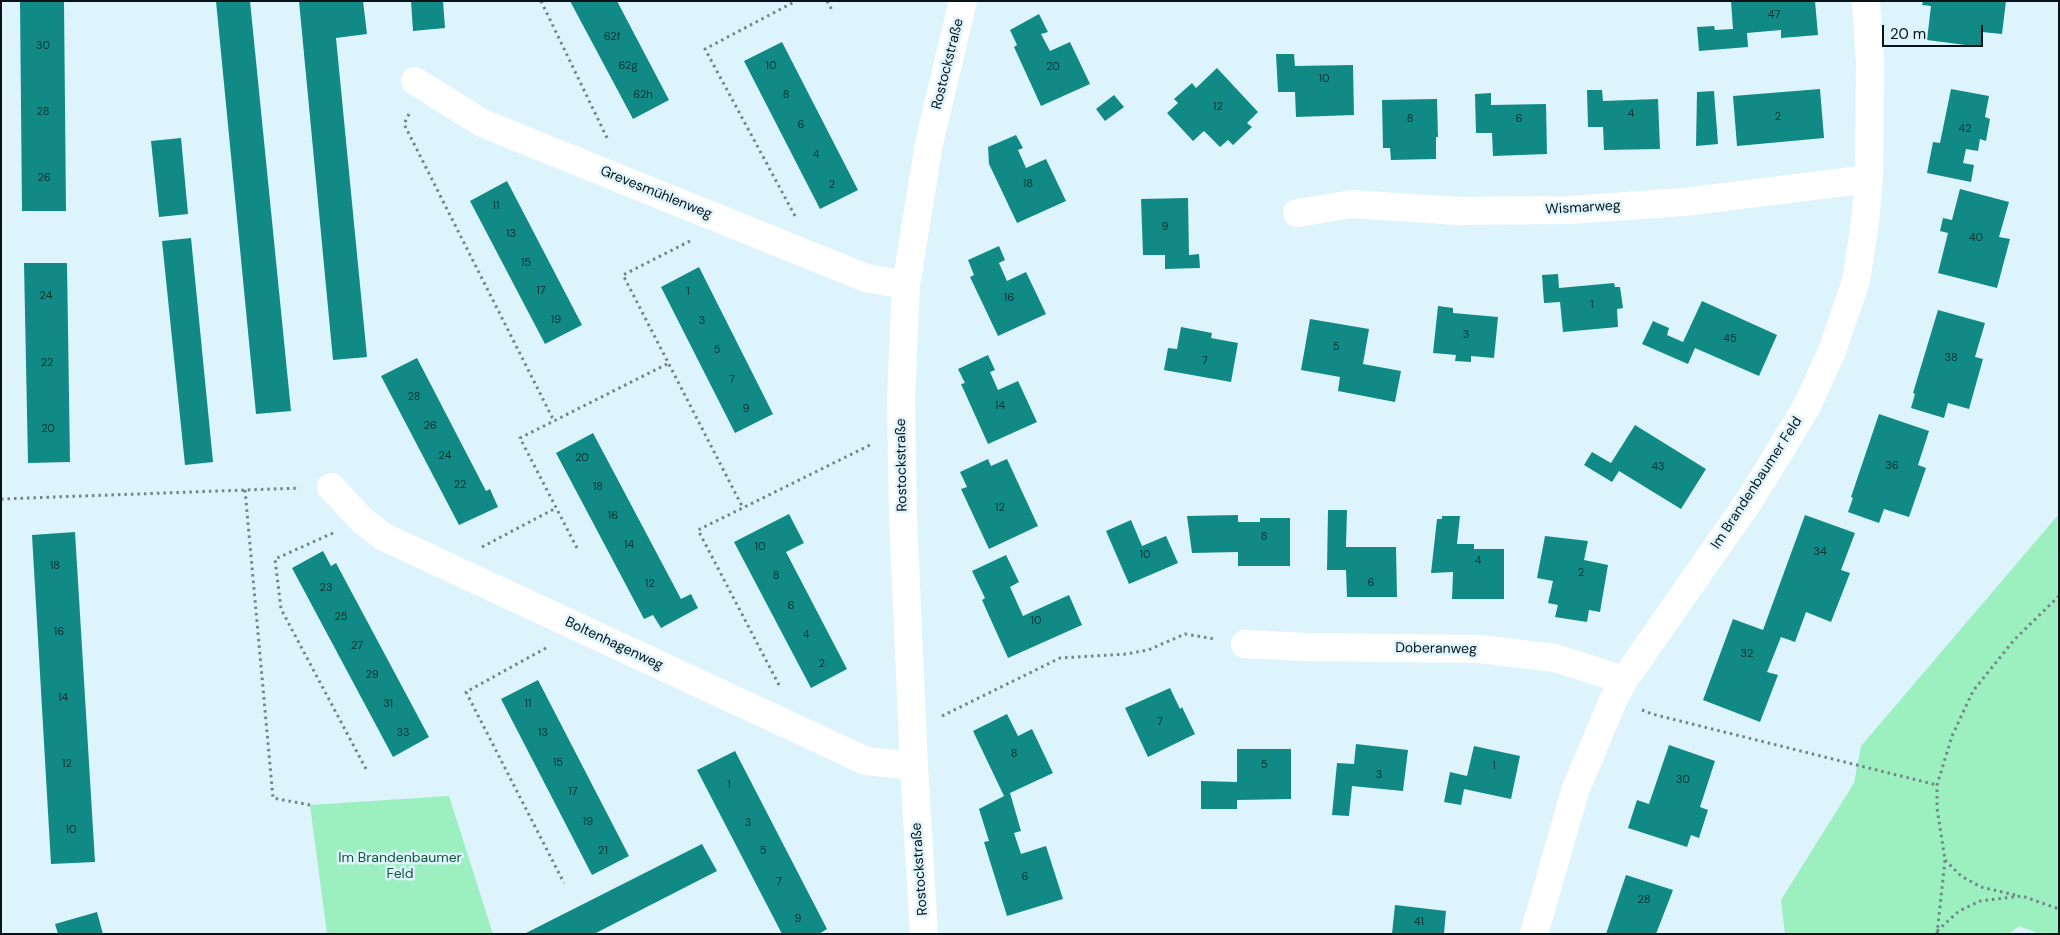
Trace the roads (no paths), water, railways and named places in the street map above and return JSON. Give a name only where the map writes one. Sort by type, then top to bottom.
[{"type":"street","name":"Rostockstraße","points":[[924,934],[912,731],[903,517],[901,398],[906,285],[929,143],[963,1]]},
{"type":"street","name":"Im Brandenbaumer Feld","points":[[1534,934],[1575,791],[1619,689],[1751,498],[1806,408],[1832,351],[1856,281],[1865,222],[1869,179],[1870,62],[1866,1]]},
{"type":"street","name":"Grevesmühlenweg","points":[[419,83],[482,123],[866,278],[906,285]]},
{"type":"street","name":"Wismarweg","points":[[1297,213],[1352,204],[1458,211],[1569,210],[1684,202],[1869,179]]},
{"type":"street","name":"Boltenhagenweg","points":[[332,487],[362,520],[384,538],[866,760],[914,766]]},
{"type":"street","name":"Doberanweg","points":[[1245,644],[1479,649],[1555,658],[1619,689]]}]
